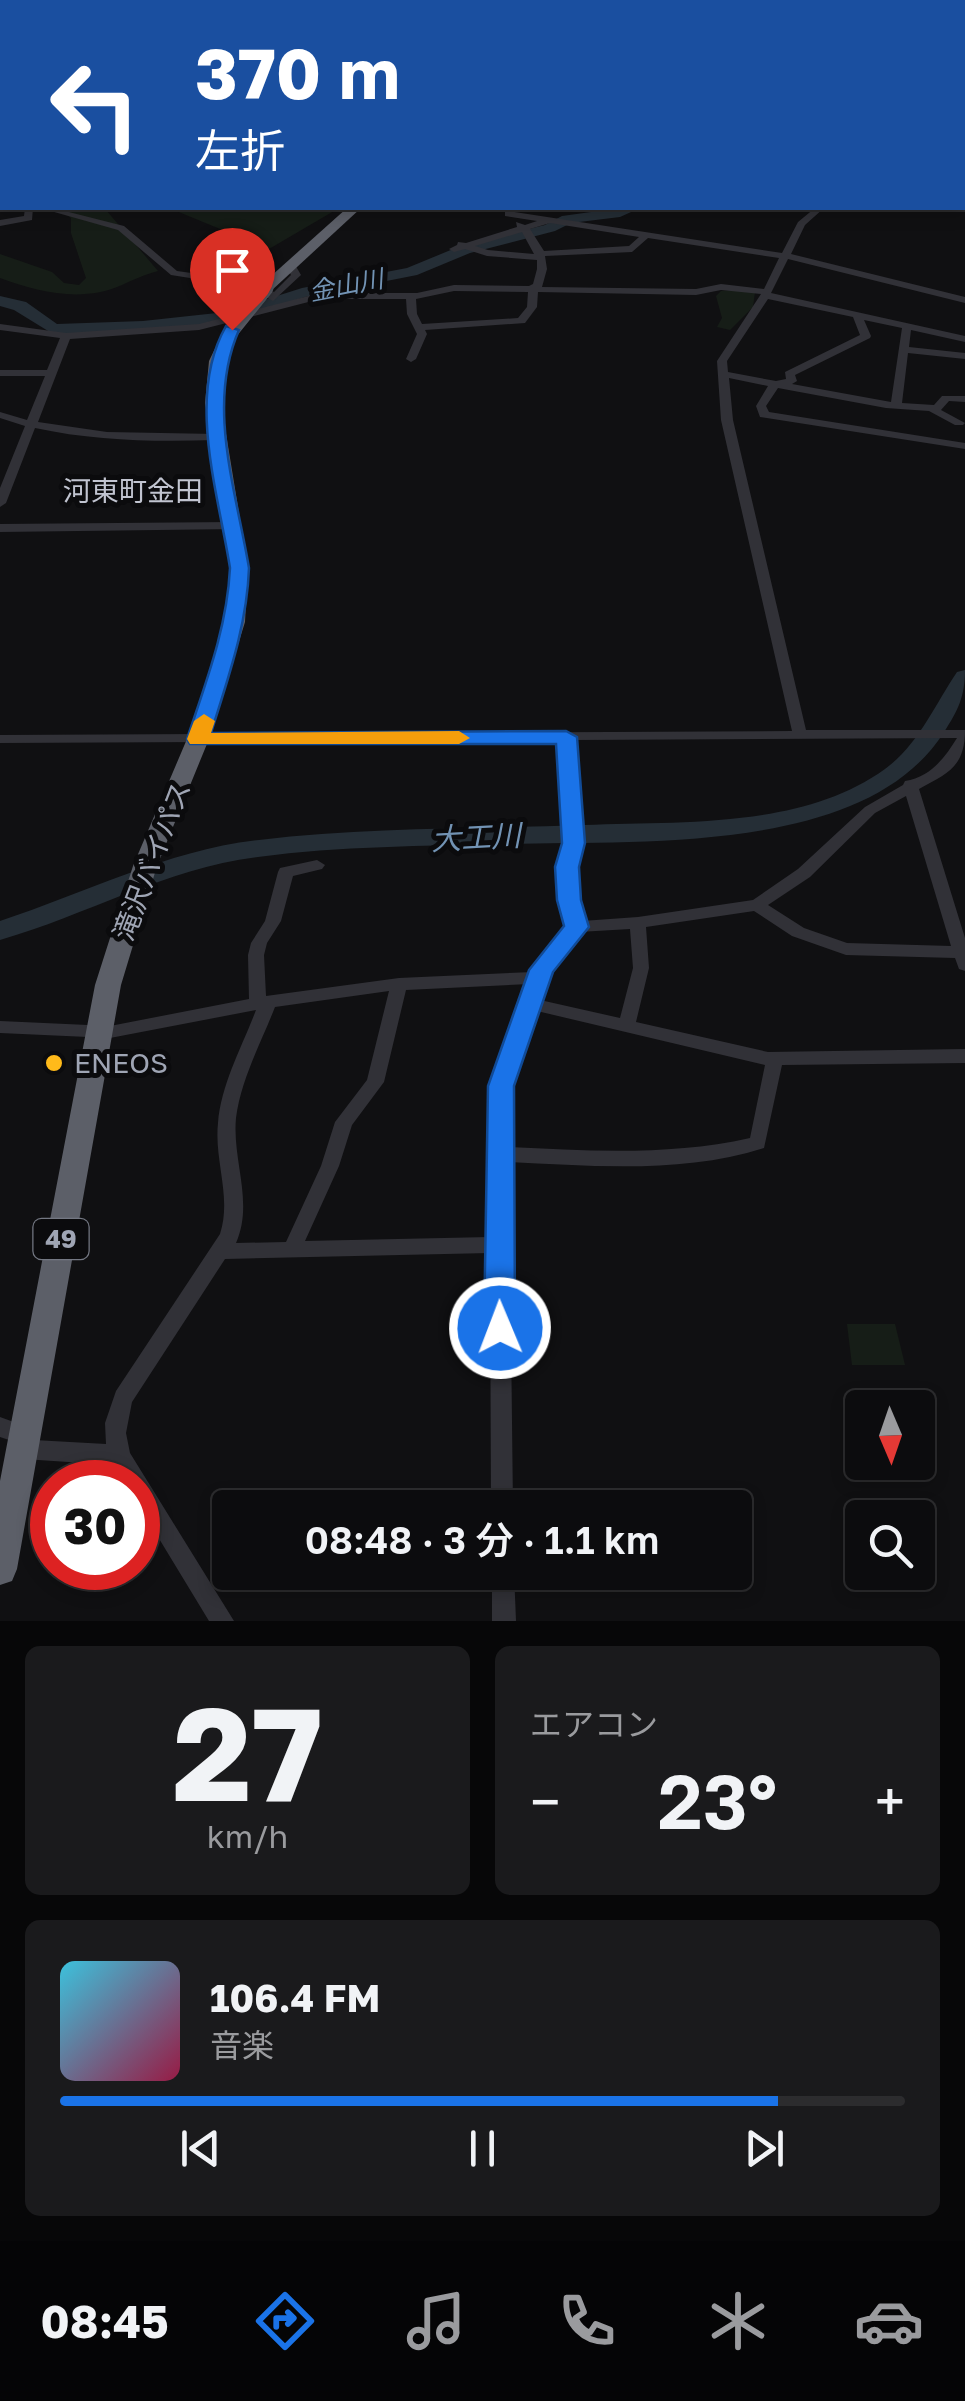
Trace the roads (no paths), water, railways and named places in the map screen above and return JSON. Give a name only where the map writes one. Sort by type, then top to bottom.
[{"type":"highway","name":"滝沢バイパス","points":[[0,1569],[16,1437],[98,1031],[131,911],[198,739],[235,622],[240,568],[216,438],[214,372],[232,330],[291,265],[352,210]]},
{"type":"street","points":[[0,222],[29,218],[29,210]]},
{"type":"street","points":[[52,210],[112,224],[174,273],[249,284],[286,304]]},
{"type":"street","points":[[505,210],[786,256],[965,300]]},
{"type":"street","points":[[420,326],[521,322],[532,307],[542,274],[536,240],[505,210]]},
{"type":"street","points":[[800,736],[727,420],[722,362],[766,293],[802,224],[818,210]]},
{"type":"street","points":[[553,220],[456,245],[486,253],[540,255],[632,249],[647,234]]},
{"type":"street","points":[[208,278],[224,275]]},
{"type":"street","points":[[0,327],[66,336],[218,324],[331,295],[411,296],[450,288],[685,292],[730,287],[965,340]]},
{"type":"street","points":[[410,359],[422,339],[412,314],[411,296]]},
{"type":"street","points":[[772,384],[790,382],[789,374],[866,336],[857,315]]},
{"type":"street","points":[[896,406],[907,326]]},
{"type":"street","points":[[0,503],[66,336]]},
{"type":"street","points":[[906,350],[965,356]]},
{"type":"street","points":[[0,373],[51,373]]},
{"type":"street","points":[[722,374],[896,406],[936,408]]},
{"type":"street","points":[[772,384],[761,406],[764,416],[965,446]]},
{"type":"street","points":[[959,423],[936,416],[936,408],[946,398],[965,398]]},
{"type":"street","points":[[0,415],[73,434],[130,439],[216,438]]},
{"type":"street","points":[[0,528],[233,526]]},
{"type":"street","points":[[0,739],[965,735]]},
{"type":"street","points":[[502,1490],[498,1245],[501,1086],[538,978],[568,932],[576,927],[638,923],[757,905],[804,872],[870,810],[910,784],[930,779],[945,768],[965,735]]},
{"type":"street","points":[[566,737],[574,843],[567,867],[576,927]]},
{"type":"street","points":[[757,905],[798,932],[846,949],[963,959],[910,784]]},
{"type":"street","points":[[122,1460],[113,1440],[114,1422],[123,1398],[220,1251],[238,1217],[225,1152],[227,1116],[263,1003],[256,955],[273,921],[286,872],[317,865]]},
{"type":"street","points":[[626,1026],[641,968],[638,923]]},
{"type":"street","points":[[0,1027],[98,1031],[398,984],[538,978]]},
{"type":"street","points":[[292,1249],[330,1166],[344,1122],[375,1082],[398,984]]},
{"type":"street","points":[[529,1003],[739,1054],[774,1058],[965,1056]]},
{"type":"street","points":[[499,1154],[630,1160],[677,1158],[758,1143],[774,1058]]},
{"type":"street","points":[[220,1251],[498,1245]]},
{"type":"street","points":[[16,1437],[119,1456]]},
{"type":"street","points":[[160,1521],[222,1621]]},
{"type":"street","points":[[503,1590],[504,1621]]},
{"type":"waterway","name":"金山川","points":[[0,301],[20,306],[53,329],[143,326],[228,317],[302,293],[411,272],[464,250],[550,228],[567,219],[627,210]]},
{"type":"waterway","name":"大工川","points":[[0,931],[160,871],[225,853],[392,839],[715,827],[815,811],[875,786],[907,763],[928,738],[965,677]]},
{"type":"place","name":"ENEOS","points":[[54,1063]]},
{"type":"district","name":"河東町金田","points":[[133,491]]}]
